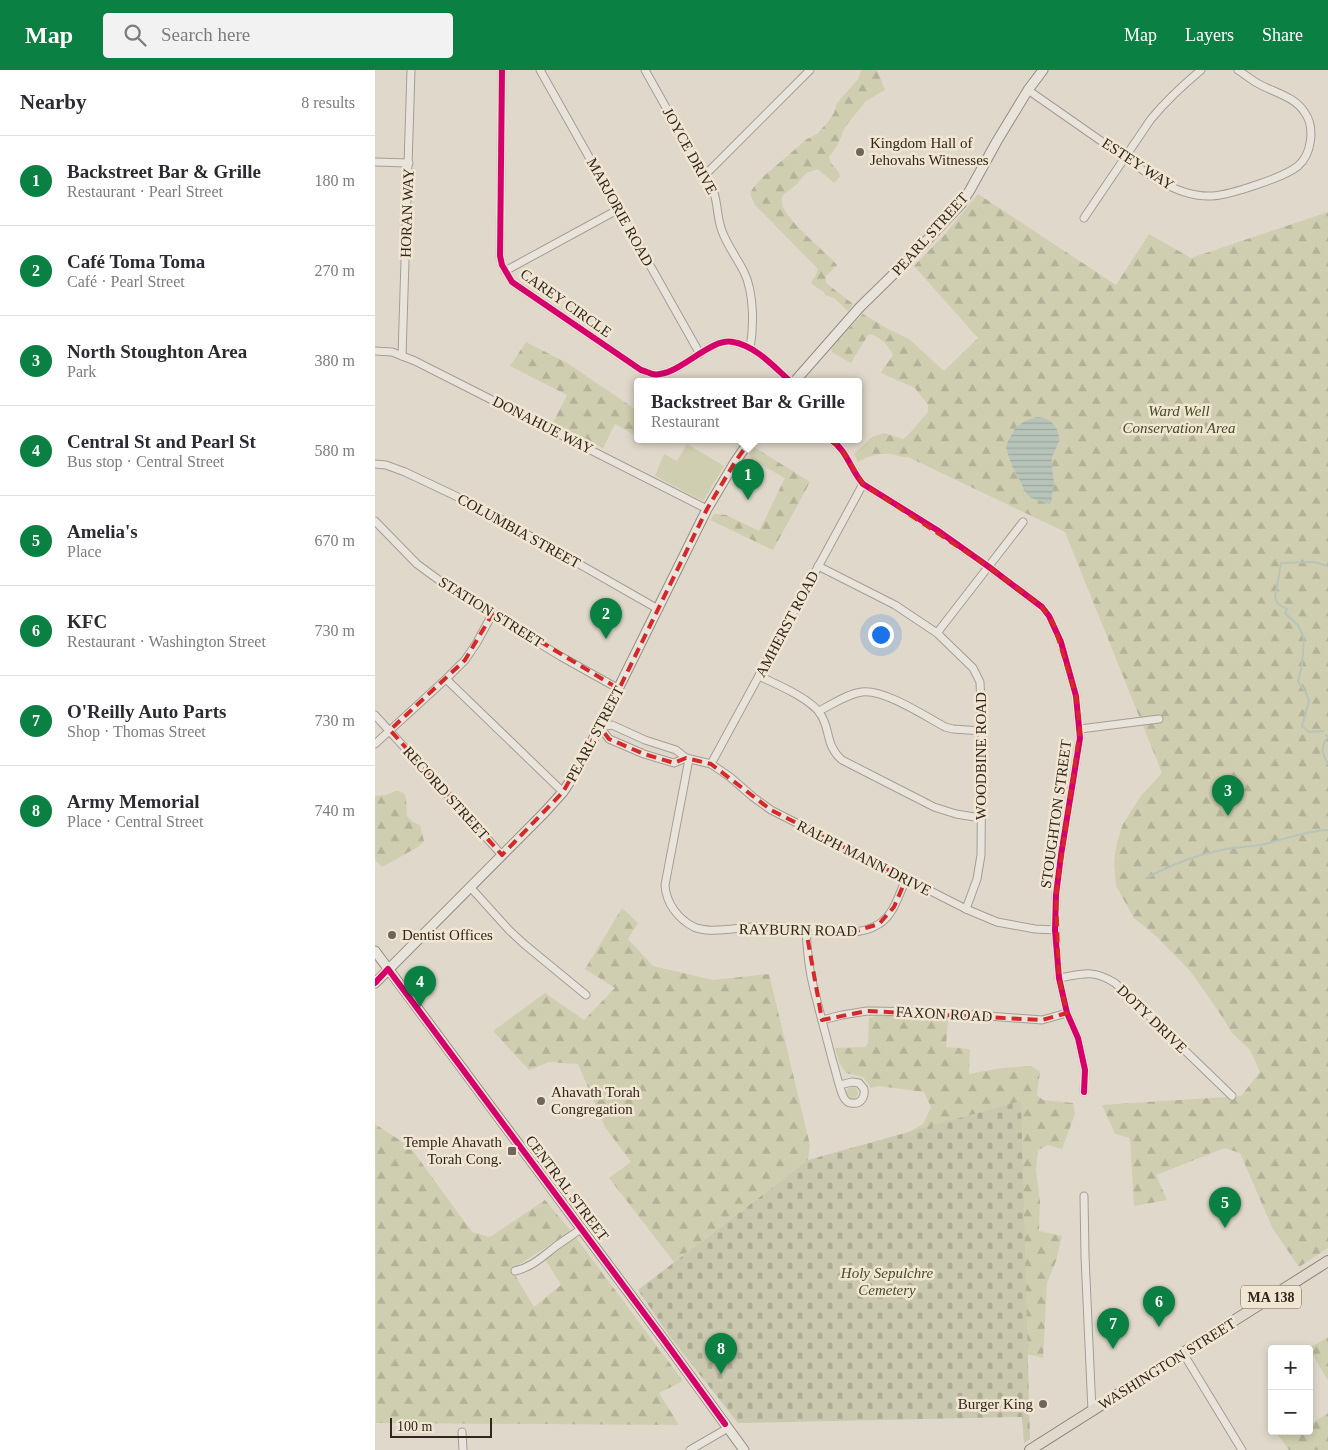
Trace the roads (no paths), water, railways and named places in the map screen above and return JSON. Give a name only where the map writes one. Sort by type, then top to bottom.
[{"type":"main road","name":"PEARL STREET","points":[[798,378],[860,307],[919,249],[961,204],[1028,90],[1043,70]]},
{"type":"main road","name":"PEARL STREET","points":[[375,982],[471,888],[563,792],[580,766],[600,727],[707,509],[748,443]]},
{"type":"main road","name":"CENTRAL STREET","points":[[375,951],[744,1450]]},
{"type":"main road","name":"WASHINGTON STREET","points":[[1031,1450],[1328,1261]]},
{"type":"street","name":"HORAN WAY","points":[[402,356],[411,70]]},
{"type":"street","name":"CAREY CIRCLE","points":[[502,70],[499,237],[500,256],[505,271],[512,282],[641,370],[653,374],[663,374],[718,344],[735,342],[750,348],[786,378]]},
{"type":"street","name":"MARJORIE ROAD","points":[[540,70],[700,354]]},
{"type":"street","name":"JOYCE DRIVE","points":[[645,70],[717,199],[721,231],[744,272],[749,285],[752,331],[750,348]]},
{"type":"street","points":[[705,175],[810,70]]},
{"type":"street","points":[[1084,218],[1140,134],[1161,107],[1201,70]]},
{"type":"street","name":"ESTEY WAY","points":[[1028,90],[1157,180],[1175,189],[1211,196],[1234,192],[1286,173],[1299,165],[1307,154],[1310,142],[1311,130],[1307,114],[1299,105],[1257,83],[1238,70]]},
{"type":"street","points":[[375,162],[409,162]]},
{"type":"street","points":[[505,271],[619,209]]},
{"type":"street","name":"DONAHUE WAY","points":[[375,351],[392,352],[402,356],[707,509]]},
{"type":"street","name":"STOUGHTON STREET","points":[[835,443],[843,450],[855,475],[863,484],[937,530],[1042,607],[1049,616],[1061,642],[1076,696],[1080,729],[1078,757],[1061,855],[1056,896],[1055,930],[1059,978],[1067,1013],[1078,1038],[1085,1070],[1083,1092]]},
{"type":"street","name":"COLUMBIA STREET","points":[[375,464],[386,465],[405,472],[481,508],[658,609]]},
{"type":"street","name":"AMHERST ROAD","points":[[711,764],[863,484]]},
{"type":"street","name":"STATION STREET","points":[[375,521],[417,564],[451,588],[561,656],[619,689]]},
{"type":"street","points":[[937,633],[1023,522]]},
{"type":"street","name":"WOODBINE ROAD","points":[[818,566],[895,605],[937,633],[973,668],[980,682],[983,731],[981,855],[977,879],[966,909]]},
{"type":"street","points":[[375,744],[465,660],[493,614]]},
{"type":"street","points":[[759,676],[809,702],[819,711],[823,717],[831,746],[842,760],[934,807],[955,814],[981,818]]},
{"type":"street","points":[[446,679],[563,792]]},
{"type":"street","points":[[819,711],[855,694],[873,692],[886,696],[953,730],[983,731]]},
{"type":"street","name":"RECORD STREET","points":[[375,715],[502,856]]},
{"type":"street","points":[[1080,729],[1159,719]]},
{"type":"street","name":"RALPH MANN DRIVE","points":[[687,759],[674,763],[644,754],[609,739],[600,727],[612,725],[645,740],[676,750],[687,759],[711,764],[771,810],[966,909],[997,922],[1035,929],[1055,930]]},
{"type":"street","name":"RAYBURN ROAD","points":[[687,759],[666,876],[665,893],[670,906],[682,918],[695,926],[703,929],[724,930],[765,926],[836,933],[864,930],[879,924],[887,918],[906,879]]},
{"type":"street","points":[[471,888],[524,944],[586,995]]},
{"type":"street","points":[[806,930],[811,975],[821,1020],[840,1085]]},
{"type":"street","name":"DOTY DRIVE","points":[[1059,978],[1093,973],[1115,983],[1232,1096]]},
{"type":"street","name":"FAXON ROAD","points":[[821,1020],[867,1011],[934,1012],[1042,1020],[1067,1013]]},
{"type":"street","points":[[1084,1196],[1092,1411]]},
{"type":"street","points":[[515,1271],[526,1268],[538,1261],[581,1228]]},
{"type":"street","points":[[1183,1354],[1242,1450]]},
{"type":"street","points":[[690,1450],[728,1428]]},
{"type":"street","points":[[462,1432],[463,1450]]},
{"type":"waterway","points":[[1323,731],[1309,732],[1302,726],[1309,701],[1298,681],[1302,666],[1304,638],[1298,625],[1285,613],[1287,609],[1278,604],[1275,598],[1281,563],[1314,562],[1328,566]]},
{"type":"waterway","points":[[1326,735],[1328,737],[1323,750],[1328,764]]},
{"type":"waterway","points":[[1146,878],[1202,855],[1328,830]]},
{"type":"place","name":"Kingdom Hall of Jehovahs Witnesses","points":[[860,152]]},
{"type":"place","name":"Backstreet Bar & Grille","points":[[748,500]]},
{"type":"place","name":"Café Toma Toma","points":[[606,639]]},
{"type":"place","name":"North Stoughton Area","points":[[1228,816]]},
{"type":"place","name":"Dentist Offices","points":[[392,935]]},
{"type":"place","name":"Central St and Pearl St","points":[[420,1007]]},
{"type":"place","name":"Ahavath Torah Congregation","points":[[541,1101]]},
{"type":"place","name":"Temple Ahavath Torah Cong.","points":[[512,1151]]},
{"type":"place","name":"Amelia's","points":[[1225,1228]]},
{"type":"place","name":"KFC","points":[[1159,1327]]},
{"type":"place","name":"O'Reilly Auto Parts","points":[[1113,1349]]},
{"type":"place","name":"Army Memorial","points":[[721,1374]]},
{"type":"place","name":"Burger King","points":[[1043,1404]]},
{"type":"park label","name":"Ward Well Conservation Area","points":[[1179,420]]},
{"type":"park label","name":"Holy Sepulchre Cemetery","points":[[887,1282]]}]
